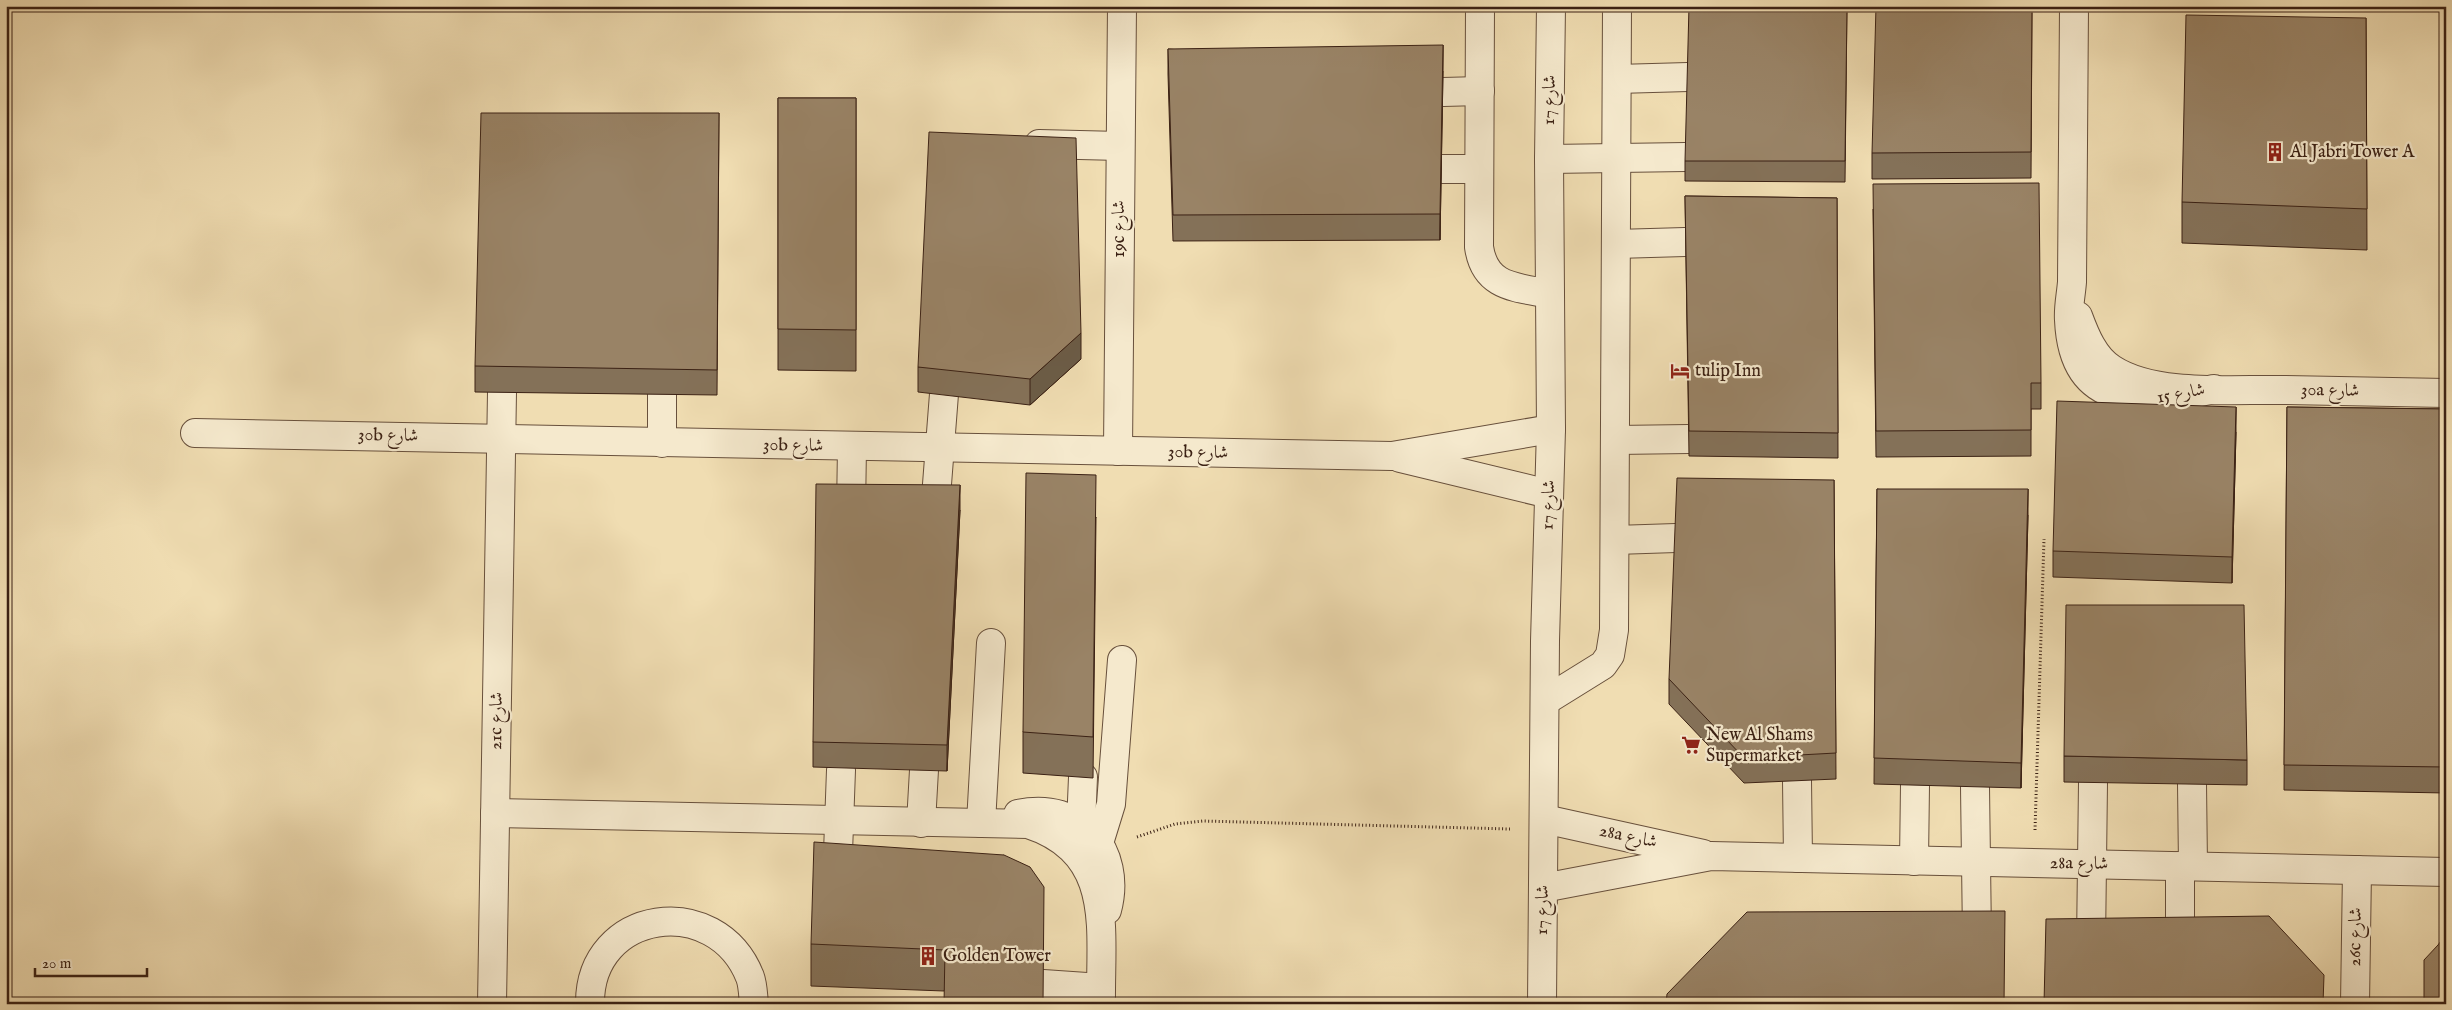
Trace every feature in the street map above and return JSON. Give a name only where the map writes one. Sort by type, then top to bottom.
[{"type":"street","name":"19c شارع","points":[[1118,452],[1122,6]]},
{"type":"street","points":[[1480,6],[1480,259],[1486,271],[1495,280],[1506,285],[1550,294]]},
{"type":"street","name":"شارع 17","points":[[1542,1004],[1545,702],[1551,429],[1549,159],[1551,6]]},
{"type":"street","points":[[1545,702],[1603,665],[1610,655],[1614,630],[1616,540],[1617,6]]},
{"type":"street","name":"شارع 15","points":[[2074,6],[2072,282],[2069,320],[2072,343],[2079,364],[2096,387],[2122,397],[2152,400],[2174,398],[2214,389]]},
{"type":"street","points":[[1617,79],[1688,77]]},
{"type":"street","points":[[1443,92],[1480,91]]},
{"type":"street","points":[[1015,144],[1120,146]]},
{"type":"street","points":[[1549,159],[1686,157]]},
{"type":"street","points":[[1442,169],[1479,169]]},
{"type":"street","points":[[1616,244],[1685,242]]},
{"type":"street","name":"30a شارع","points":[[2214,389],[2446,393]]},
{"type":"street","name":"21c شارع","points":[[492,1004],[502,392]]},
{"type":"street","points":[[935,510],[944,394]]},
{"type":"street","points":[[662,395],[662,443]]},
{"type":"street","name":"30b شارع","points":[[195,433],[1392,456],[1551,429]]},
{"type":"street","points":[[1616,440],[1689,439]]},
{"type":"street","points":[[851,510],[852,447]]},
{"type":"street","name":"30b شارع","points":[[1392,456],[1549,494]]},
{"type":"street","points":[[1616,540],[1676,538]]},
{"type":"street","points":[[988,822],[991,643]]},
{"type":"street","points":[[1095,840],[1111,804],[1122,660]]},
{"type":"street","points":[[837,884],[841,770]]},
{"type":"street","points":[[921,823],[924,770]]},
{"type":"street","points":[[1082,777],[1095,840],[1111,872],[1112,892],[1100,931]]},
{"type":"street","points":[[1797,781],[1798,858]]},
{"type":"street","points":[[2091,943],[2093,783]]},
{"type":"street","points":[[2180,943],[2192,784]]},
{"type":"street","points":[[1914,861],[1915,785]]},
{"type":"street","points":[[1975,787],[1976,937]]},
{"type":"street","points":[[988,822],[1030,812],[1048,812],[1065,816],[1095,840]]},
{"type":"street","points":[[495,813],[838,819],[921,823],[988,822],[1028,824],[1039,827],[1059,836],[1075,850],[1088,868],[1096,887],[1100,931],[1101,996],[1043,984]]},
{"type":"street","name":"28a شارع","points":[[1544,825],[1711,856],[2446,872]]},
{"type":"street","name":"28a شارع","points":[[1543,888],[1711,856]]},
{"type":"street","name":"26c شارع","points":[[2355,1004],[2357,870]]},
{"type":"street","points":[[590,1004],[590,988],[595,973],[611,946],[629,931],[651,922],[675,920],[700,925],[722,938],[739,956],[750,979],[754,1004]]},
{"type":"path","points":[[2034,863],[2044,539]]},
{"type":"path","points":[[1095,840],[1147,832],[1175,824],[1203,821],[1544,825]]},
{"type":"building","points":[[1689,6],[1847,6],[1845,161],[1685,161]]},
{"type":"building","points":[[1876,6],[2032,6],[2031,152],[1872,153]]},
{"type":"building","name":"Al Jabri Tower A","points":[[2186,15],[2366,18],[2367,209],[2182,202]]},
{"type":"building","points":[[1443,45],[1440,214],[1173,215],[1168,49]]},
{"type":"building","points":[[778,98],[856,98],[856,330],[778,329]]},
{"type":"building","points":[[481,113],[719,113],[717,370],[475,366]]},
{"type":"building","points":[[929,132],[1076,138],[1081,333],[1030,379],[918,367]]},
{"type":"building","points":[[2039,183],[2041,383],[2031,383],[2031,430],[1876,431],[1873,184]]},
{"type":"building","points":[[1685,196],[1837,198],[1838,433],[1689,431]]},
{"type":"building","points":[[2057,401],[2236,407],[2232,557],[2053,551]]},
{"type":"building","points":[[2287,407],[2446,409],[2446,767],[2284,765]]},
{"type":"building","points":[[1026,473],[1096,475],[1093,737],[1023,732]]},
{"type":"building","points":[[1677,478],[1834,480],[1836,753],[1744,758],[1669,679]]},
{"type":"building","points":[[816,484],[960,485],[947,745],[813,742]]},
{"type":"building","points":[[1877,489],[2028,489],[2021,763],[1874,758]]},
{"type":"building","points":[[2066,605],[2244,605],[2247,760],[2064,756]]},
{"type":"building","name":"Golden Tower","points":[[814,842],[1004,855],[1030,867],[1044,887],[1043,1004],[944,1004],[945,950],[811,944]]},
{"type":"building","points":[[2005,911],[2004,1004],[1666,1004],[1667,994],[1747,912]]},
{"type":"building","points":[[2269,916],[2324,975],[2323,1004],[2044,1004],[2046,919]]},
{"type":"building","points":[[2446,934],[2446,1004],[2424,1004],[2424,960]]},
{"type":"place","name":"Al Jabri Tower A","points":[[2275,152]]},
{"type":"place","name":"tulip Inn","points":[[1680,371]]},
{"type":"place","name":"New Al Shams Supermarket","points":[[1691,745]]},
{"type":"place","name":"Golden Tower","points":[[928,956]]}]
